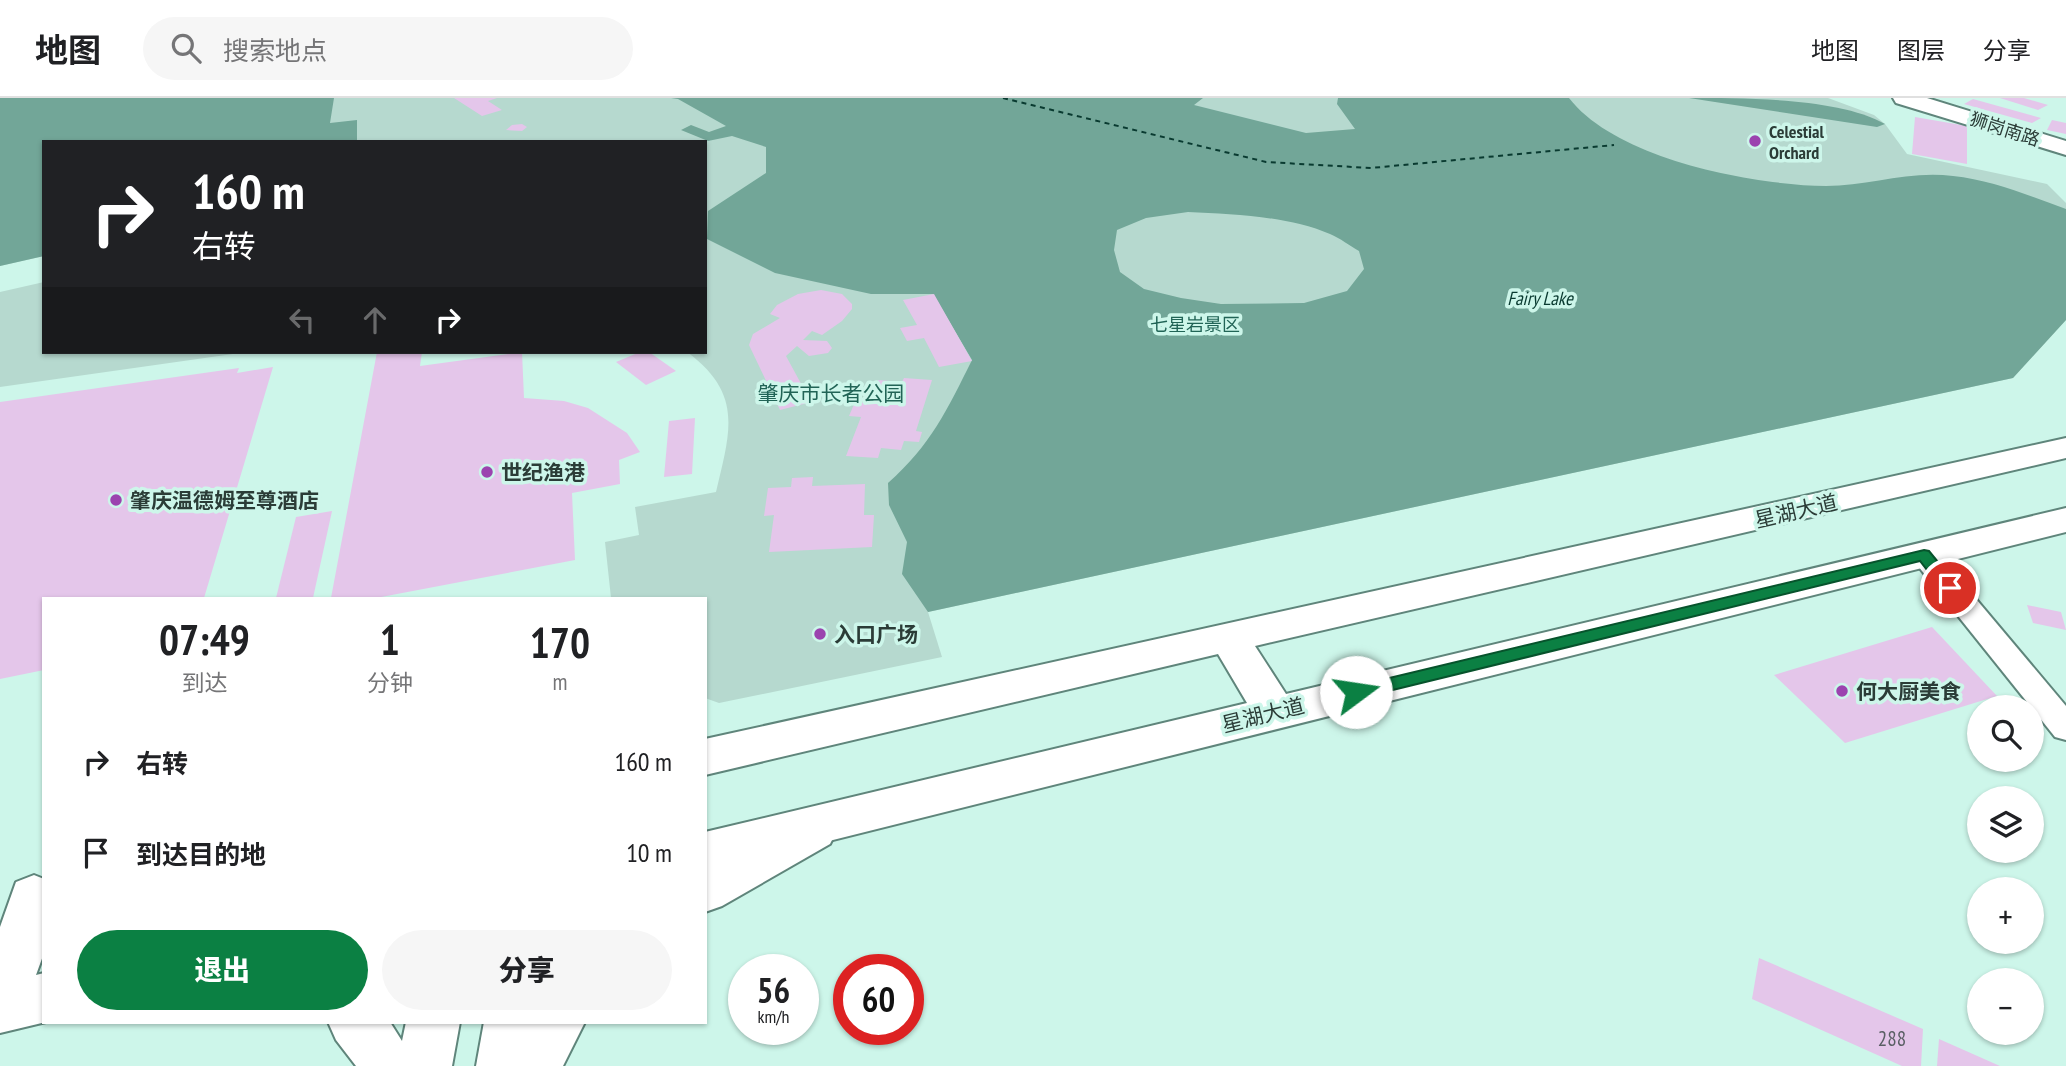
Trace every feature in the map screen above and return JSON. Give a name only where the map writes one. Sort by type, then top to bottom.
[{"type":"main road","name":"狮岗南路","points":[[1904,98],[2066,148]]},
{"type":"main road","name":"星湖大道","points":[[707,757],[963,695],[1229,639],[2066,448]]},
{"type":"main road","name":"星湖大道","points":[[707,852],[818,827],[1275,712],[2066,520]]},
{"type":"main road","points":[[1229,639],[1275,712]]},
{"type":"main road","points":[[707,890],[818,827]]},
{"type":"main road","points":[[0,987],[15,963],[26,899]]},
{"type":"main road","points":[[0,1008],[42,998]]},
{"type":"main road","points":[[357,1024],[378,1050],[385,1066]]},
{"type":"main road","points":[[424,1066],[433,1024]]},
{"type":"main road","points":[[504,1066],[511,1024]]},
{"type":"main road","points":[[533,1066],[557,1024]]},
{"type":"street","points":[[1924,555],[2066,728]]},
{"type":"green space","name":"Fairy Lake","points":[[0,98],[1828,98],[1874,115],[1885,124],[1907,154],[2047,184],[2066,203],[2066,320],[2013,378],[928,612],[942,657],[719,703],[707,699],[707,597],[611,597],[605,542],[639,535],[635,507],[716,492],[728,432],[725,399],[718,383],[689,354],[707,354],[707,140],[42,140],[42,256],[0,266]]},
{"type":"green space","points":[[42,282],[42,354],[233,354],[0,387],[0,292]]},
{"type":"water","points":[[0,98],[334,98],[330,123],[357,120],[357,140],[42,140],[42,256],[0,266]]},
{"type":"water","name":"Fairy Lake","points":[[671,98],[1203,98],[1194,105],[1306,133],[1355,129],[1337,104],[1338,98],[1569,98],[1591,119],[1619,137],[1651,152],[1725,174],[1826,186],[1921,175],[1953,176],[1996,185],[2066,209],[2066,320],[2013,378],[928,612],[902,574],[907,542],[889,505],[888,483],[927,441],[972,360],[933,294],[871,294],[775,273],[707,239],[708,211],[766,173],[766,147],[732,136],[708,141],[681,130],[691,125],[709,132],[726,126],[678,99]],"holes":[[[1188,212],[1260,217],[1296,223],[1334,236],[1359,251],[1364,269],[1347,291],[1304,303],[1221,304],[1181,298],[1144,289],[1120,272],[1114,250],[1117,230],[1146,218]]]},
{"type":"water","points":[[1689,98],[1764,99],[1818,104],[1866,115],[1885,124],[1877,127]]},
{"type":"building","points":[[454,98],[497,98],[488,101],[502,110],[482,116]]},
{"type":"building","points":[[2000,98],[2024,98],[2048,105],[2038,110]]},
{"type":"building","points":[[1973,99],[2041,118],[2032,123],[1964,104]]},
{"type":"building","points":[[1951,105],[2038,130],[2032,133],[1945,108]]},
{"type":"building","points":[[1915,117],[1967,126],[1967,164],[1912,154]]},
{"type":"building","points":[[2052,120],[2066,123],[2066,134],[2047,130]]},
{"type":"building","points":[[522,124],[527,127],[522,131],[506,130],[512,125]]},
{"type":"building","points":[[821,290],[842,294],[852,304],[852,309],[842,321],[822,335],[812,331],[803,340],[827,341],[832,348],[828,353],[809,356],[797,346],[786,356],[811,402],[780,410],[749,345],[753,334],[780,318],[770,314],[777,305],[798,294]]},
{"type":"building","points":[[934,294],[972,361],[939,367],[924,338],[907,341],[900,328],[917,325],[903,300]]},
{"type":"building","name":"世纪渔港","points":[[377,354],[422,354],[420,366],[522,354],[524,398],[564,401],[588,408],[627,433],[640,452],[619,460],[620,484],[572,493],[575,560],[381,597],[331,597]]},
{"type":"building","points":[[635,354],[652,354],[676,371],[646,385],[616,362]]},
{"type":"building","name":"肇庆温德姆至尊酒店","points":[[273,367],[204,597],[42,597],[42,670],[0,679],[0,402],[239,368],[237,373]]},
{"type":"building","points":[[904,378],[932,380],[916,431],[922,432],[919,442],[904,441],[901,450],[881,448],[878,458],[846,456],[861,417],[849,416],[855,402],[870,403],[878,380],[902,382]]},
{"type":"building","points":[[695,418],[692,474],[664,477],[669,421]]},
{"type":"building","points":[[813,477],[812,486],[865,484],[864,515],[874,515],[872,547],[769,552],[774,515],[764,516],[768,488],[791,487],[792,478]]},
{"type":"building","points":[[332,511],[313,597],[276,597],[296,517]]},
{"type":"building","points":[[2027,605],[2061,612],[2066,630],[2033,623]]},
{"type":"building","points":[[1932,627],[1996,695],[1967,695],[1967,705],[1845,743],[1774,675]]},
{"type":"building","points":[[1759,958],[1923,1029],[1921,1066],[1902,1066],[1752,999]]},
{"type":"building","points":[[1939,1039],[2000,1066],[1937,1066]]},
{"type":"ferry route","points":[[1003,98],[1266,162],[1371,168],[1614,145]]},
{"type":"place","name":"Celestial Orchard","points":[[1755,141]]},
{"type":"place","name":"世纪渔港","points":[[487,472]]},
{"type":"place","name":"肇庆温德姆至尊酒店","points":[[116,500]]},
{"type":"place","name":"入口广场","points":[[820,634]]},
{"type":"place","name":"何大厨美食","points":[[1842,691]]},
{"type":"route","points":[[1356,692],[1924,555],[1950,588]]},
{"type":"park label","name":"七星岩景区","points":[[1195,324]]},
{"type":"park label","name":"肇庆市长者公园","points":[[831,393]]}]
